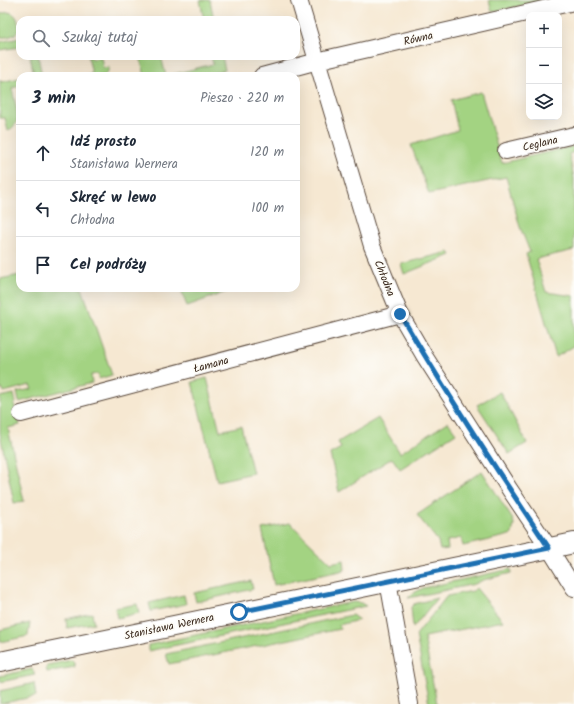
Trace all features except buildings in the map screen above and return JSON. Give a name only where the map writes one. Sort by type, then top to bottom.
[{"type":"street","name":"Chłodna","points":[[299,0],[372,246],[400,314],[425,357],[574,588]]},
{"type":"street","name":"Równa","points":[[277,72],[337,56],[574,2]]},
{"type":"street","name":"Ceglana","points":[[506,151],[574,135]]},
{"type":"street","name":"Łamana","points":[[21,414],[400,314]]},
{"type":"street","name":"Stanisława Wernera","points":[[0,662],[574,543]]},
{"type":"street","points":[[388,581],[410,704]]},
{"type":"green space","points":[[200,0],[210,0],[213,16],[203,16]]},
{"type":"green space","points":[[489,0],[546,0],[492,12]]},
{"type":"green space","points":[[8,12],[16,16],[15,34],[0,37],[0,14]]},
{"type":"green space","points":[[16,39],[16,48],[0,50],[0,42]]},
{"type":"green space","points":[[31,60],[39,60],[41,72],[33,72]]},
{"type":"green space","points":[[89,60],[102,60],[103,68],[109,67],[107,72],[92,72]]},
{"type":"green space","points":[[141,60],[162,60],[165,72],[144,72]]},
{"type":"green space","points":[[212,60],[223,60],[225,70],[217,72],[182,72],[213,64]]},
{"type":"green space","points":[[0,79],[1,82],[16,79],[16,87],[12,88],[16,106],[16,123],[8,131],[5,118],[0,118]]},
{"type":"green space","points":[[481,92],[502,163],[574,146],[574,152],[569,154],[574,178],[574,250],[536,259],[546,292],[574,296],[574,346],[556,357],[526,254],[530,252],[520,227],[506,177],[429,194],[411,145],[458,130],[451,100]]},
{"type":"green space","points":[[449,252],[451,255],[404,274],[401,264]]},
{"type":"green space","points":[[16,276],[16,292],[83,292],[112,375],[99,379],[98,374],[91,375],[92,383],[19,402],[17,392],[32,389],[30,385],[4,392],[3,389],[0,389],[0,279]]},
{"type":"green space","points":[[182,292],[226,292],[187,306]]},
{"type":"green space","points":[[207,378],[220,431],[241,426],[253,473],[217,481],[192,382]]},
{"type":"green space","points":[[500,392],[527,443],[509,454],[477,405]]},
{"type":"green space","points":[[14,394],[16,403],[14,404],[20,425],[8,428],[24,501],[14,503],[0,434],[0,397]]},
{"type":"green space","points":[[378,418],[400,453],[448,422],[456,433],[400,469],[392,458],[339,492],[330,454],[341,448],[338,442]]},
{"type":"green space","points":[[482,471],[513,520],[514,524],[512,534],[463,546],[461,538],[447,541],[448,549],[440,550],[438,541],[417,515]]},
{"type":"green space","points":[[290,523],[331,563],[344,560],[345,570],[274,585],[262,529]]},
{"type":"green space","points":[[511,569],[511,573],[483,580],[475,584],[408,598],[423,588]]},
{"type":"green space","points":[[251,581],[253,589],[196,602],[194,593]]},
{"type":"green space","points":[[476,588],[503,621],[424,637],[437,704],[429,704],[416,635],[447,596],[473,591]]},
{"type":"green space","points":[[184,595],[186,604],[151,611],[149,603]]},
{"type":"green space","points":[[437,598],[413,628],[411,607],[414,604]]},
{"type":"green space","points":[[353,602],[361,603],[366,606],[148,651],[148,645]]},
{"type":"green space","points":[[137,604],[139,613],[117,618],[115,608]]},
{"type":"green space","points":[[92,613],[94,623],[67,628],[66,619]]},
{"type":"green space","points":[[352,615],[359,620],[339,625],[340,629],[169,664],[166,654]]},
{"type":"green space","points":[[30,623],[28,636],[0,642],[0,630]]},
{"type":"green space","points":[[72,660],[75,667],[47,672],[46,668],[48,665]]},
{"type":"green space","points":[[32,669],[35,675],[0,682],[0,676]]},
{"type":"green space","points":[[34,683],[36,696],[0,704],[0,691]]},
{"type":"route","points":[[239,612],[549,548],[425,357],[400,314]]}]
